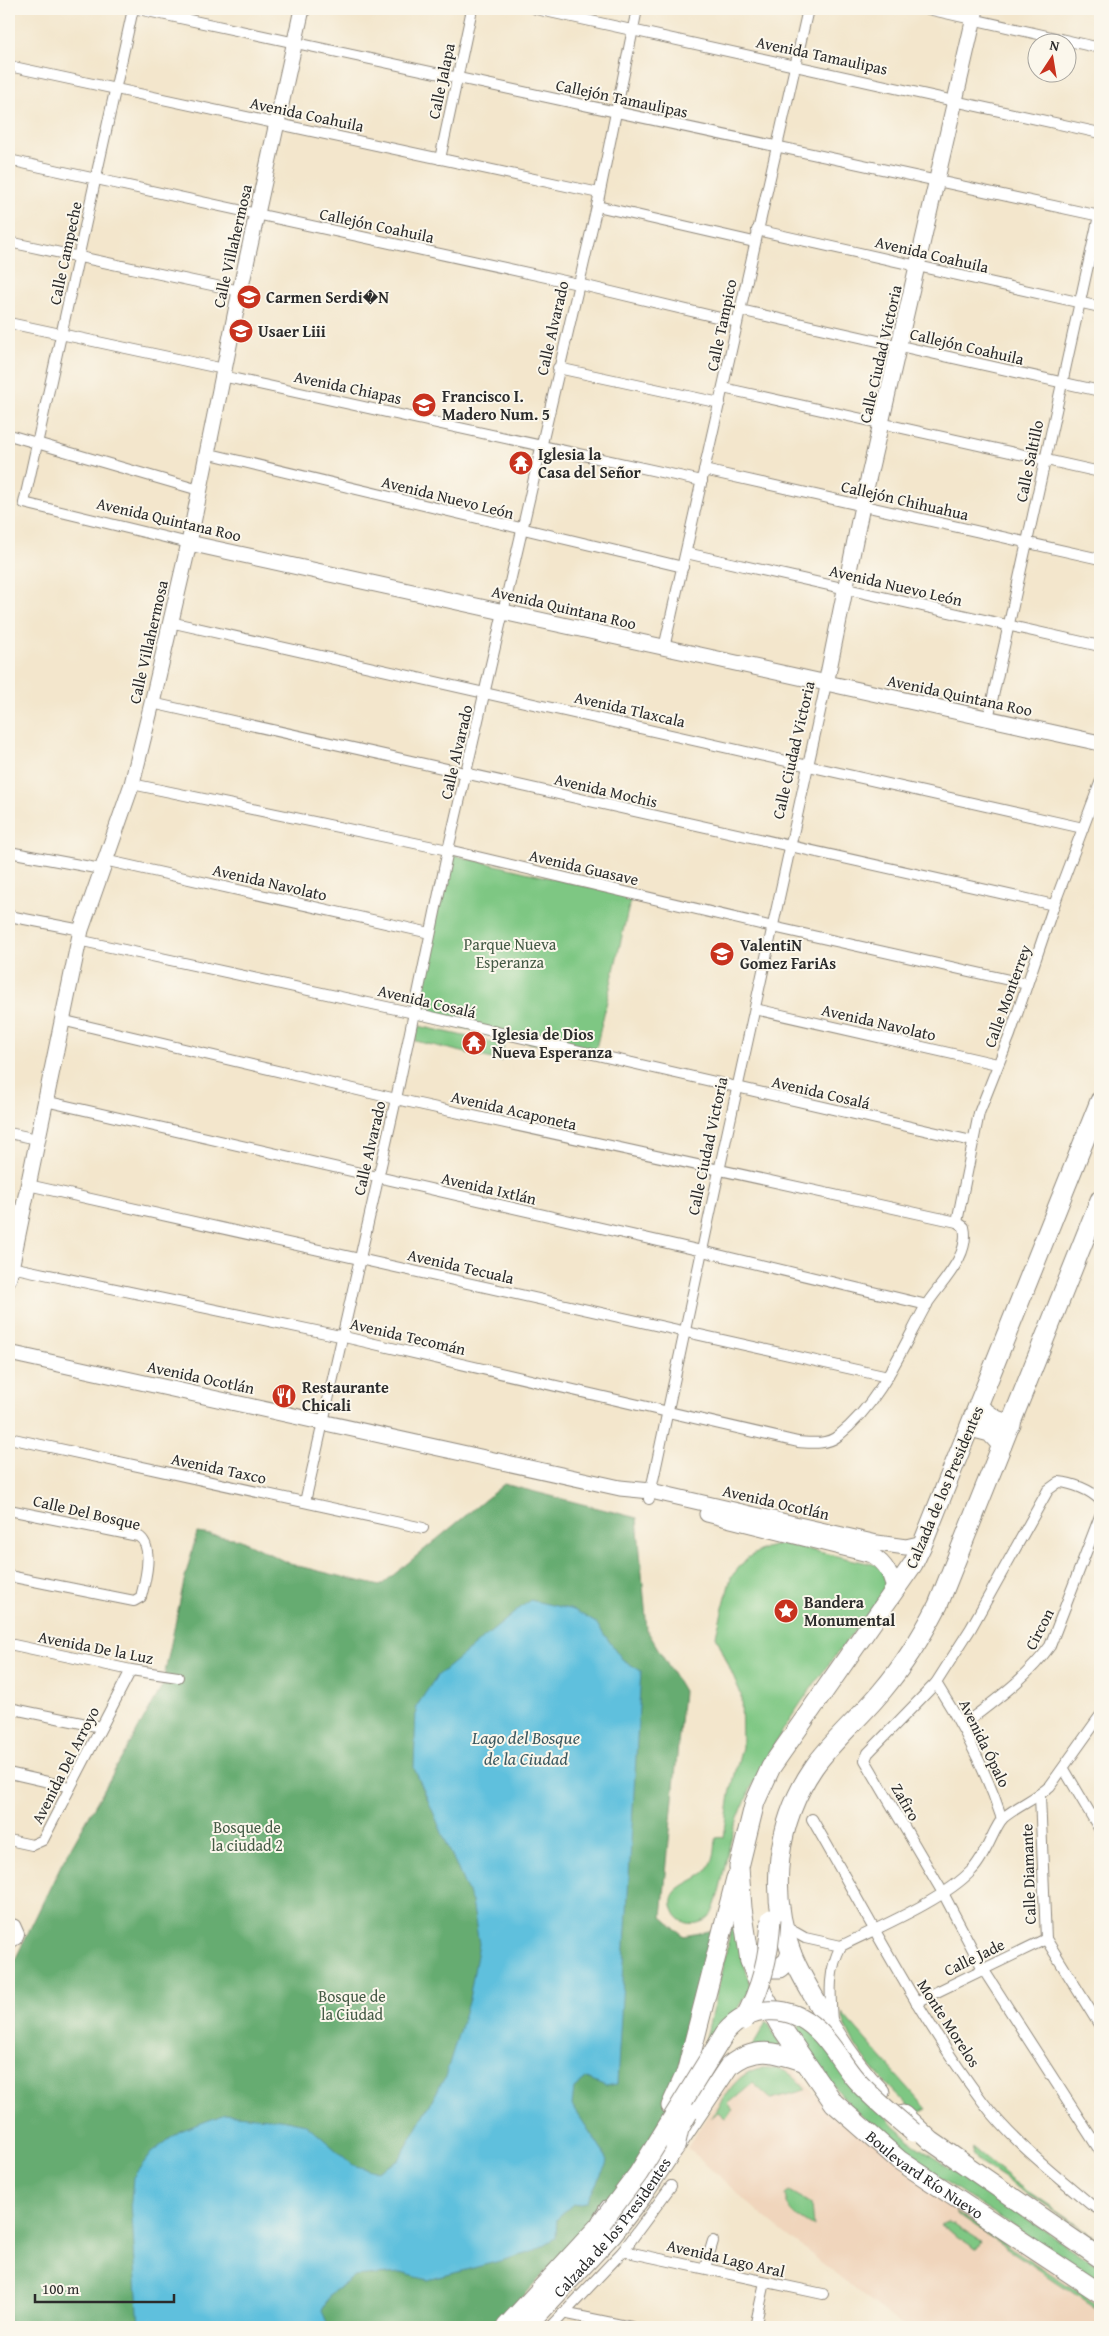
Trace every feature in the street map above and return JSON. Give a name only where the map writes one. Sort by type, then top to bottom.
[{"type":"highway","name":"Calzada de los Presidentes","points":[[779,2024],[763,1994],[750,1961],[742,1908],[739,1867],[754,1802],[771,1767],[913,1564],[979,1408],[1100,1101]]},
{"type":"highway","points":[[750,1961],[762,1968],[780,1968],[788,1961],[791,1952],[777,1923],[770,1863],[775,1831],[783,1808],[800,1775],[814,1758],[825,1752],[882,1692],[924,1632],[938,1605],[1100,1200]]},
{"type":"highway","points":[[979,1408],[996,1420],[1010,1425]]},
{"type":"highway","points":[[971,1427],[990,1432],[1002,1445]]},
{"type":"highway","points":[[602,2222],[682,2086],[739,1867]]},
{"type":"highway","points":[[675,2147],[684,2119],[751,2008],[767,1965],[777,1923]]},
{"type":"highway","name":"Boulevard Río Nuevo","points":[[791,1952],[832,2030],[867,2079],[931,2141],[1100,2258]]},
{"type":"highway","points":[[602,2222],[642,2167],[725,2033],[741,2018],[752,2014],[778,2010],[806,2021],[818,2030],[870,2094],[913,2132],[931,2141]]},
{"type":"highway","name":"Boulevard Río Nuevo","points":[[779,2024],[834,2103],[899,2160],[1100,2293]]},
{"type":"highway","name":"Calzada de los Presidentes","points":[[526,2327],[613,2233],[641,2197],[729,2066],[741,2057],[767,2052],[805,2062]]},
{"type":"highway","name":"Calzada de los Presidentes","points":[[506,2327],[602,2222]]},
{"type":"main road","name":"Calle Villahermosa","points":[[10,1272],[36,1139],[80,935],[132,784],[152,703],[189,542],[240,291],[302,9]]},
{"type":"main road","name":"Calle Ciudad Victoria","points":[[826,684],[847,589],[862,506],[974,14]]},
{"type":"main road","name":"Avenida Quintana Roo","points":[[189,542],[1099,743]]},
{"type":"main road","name":"Avenida Ocotlán","points":[[9,1353],[876,1543],[906,1547],[923,1543]]},
{"type":"main road","name":"Avenida Ocotlán","points":[[650,1495],[872,1555],[886,1567],[892,1578],[894,1592]]},
{"type":"street","name":"Calle Campeche","points":[[24,503],[63,335],[133,9]]},
{"type":"street","name":"Callejón Tamaulipas","points":[[138,9],[1100,214]]},
{"type":"street","name":"Calle Jalapa","points":[[440,158],[472,9]]},
{"type":"street","name":"Avenida Tamaulipas","points":[[536,9],[1100,133]]},
{"type":"street","name":"Calle Alvarado","points":[[305,1502],[340,1336],[396,1099],[448,850],[505,611],[558,368],[597,206],[637,9]]},
{"type":"street","name":"Calle Tampico","points":[[664,648],[808,9]]},
{"type":"street","points":[[928,9],[974,14],[1100,48]]},
{"type":"street","name":"Avenida Coahuila","points":[[9,66],[599,193]]},
{"type":"street","name":"Callejón Coahuila","points":[[9,160],[578,284],[737,322]]},
{"type":"street","points":[[597,206],[754,242]]},
{"type":"street","name":"Calle Saltillo","points":[[988,719],[1100,214]]},
{"type":"street","name":"Avenida Coahuila","points":[[757,230],[1100,307]]},
{"type":"street","points":[[9,242],[240,291]]},
{"type":"street","name":"Callejón Coahuila","points":[[740,310],[1100,391]]},
{"type":"street","name":"Avenida Chiapas","points":[[9,324],[541,447],[702,481]]},
{"type":"street","points":[[558,368],[720,402]]},
{"type":"street","points":[[723,388],[1100,472]]},
{"type":"street","points":[[9,435],[199,490]]},
{"type":"street","name":"Avenida Nuevo León","points":[[206,454],[683,567]]},
{"type":"street","name":"Callejón Chihuahua","points":[[704,470],[1100,559]]},
{"type":"street","name":"Avenida Quintana Roo","points":[[24,503],[189,542]]},
{"type":"street","name":"Avenida Nuevo León","points":[[686,553],[1100,646]]},
{"type":"street","name":"Avenida Tlaxcala","points":[[170,622],[808,764],[1083,828]]},
{"type":"street","name":"Calle Ciudad Victoria","points":[[650,1495],[718,1170],[826,684]]},
{"type":"street","name":"Avenida Mochis","points":[[152,703],[1054,905]]},
{"type":"street","name":"Calle Monterrey","points":[[798,1442],[821,1443],[837,1438],[862,1412],[888,1377],[927,1305],[943,1284],[961,1250],[966,1236],[960,1223],[972,1141],[979,1113],[997,1064],[1010,1036],[1054,905],[1100,783]]},
{"type":"street","name":"Avenida Guasave","points":[[132,784],[448,850],[773,927],[1027,984]]},
{"type":"street","name":"Avenida Navolato","points":[[9,852],[103,865],[430,933]]},
{"type":"street","name":"Avenida Cosalá","points":[[9,916],[80,935],[736,1089],[972,1141]]},
{"type":"street","name":"Avenida Navolato","points":[[754,1009],[997,1064]]},
{"type":"street","name":"Avenida Acaponeta","points":[[61,1020],[396,1099],[960,1223]]},
{"type":"street","name":"Avenida Ixtlán","points":[[45,1101],[702,1251],[927,1305]]},
{"type":"street","points":[[9,1133],[36,1139]]},
{"type":"street","name":"Avenida Tecuala","points":[[28,1185],[888,1377]]},
{"type":"street","name":"Avenida Tecomán","points":[[10,1272],[340,1336],[667,1410],[798,1442]]},
{"type":"street","name":"Avenida Taxco","points":[[9,1438],[423,1528]]},
{"type":"street","name":"Zafiro","points":[[1100,1500],[1093,1494],[1068,1483],[1059,1482],[1053,1484],[1043,1496],[971,1628],[936,1683],[868,1753],[865,1760],[942,1893],[983,1969],[1100,2151]]},
{"type":"street","name":"Calle Del Bosque","points":[[9,1510],[138,1536],[145,1541],[147,1550],[141,1597],[134,1601],[9,1576]]},
{"type":"street","name":"Circon","points":[[963,1725],[1015,1685],[1040,1661],[1050,1646],[1100,1516]]},
{"type":"street","name":"Avenida De la Luz","points":[[9,1644],[131,1670],[178,1677]]},
{"type":"street","name":"Avenida Del Arroyo","points":[[9,1840],[32,1845],[43,1840],[131,1670]]},
{"type":"street","name":"Avenida Ópalo","points":[[936,1683],[963,1725],[989,1778],[1002,1819]]},
{"type":"street","points":[[9,1708],[101,1727]]},
{"type":"street","points":[[777,1923],[805,1938],[841,1946],[942,1893],[975,1867],[986,1851],[1002,1819],[1040,1796],[1064,1769],[1100,1716]]},
{"type":"street","points":[[1064,1769],[1100,1828]]},
{"type":"street","points":[[9,1773],[70,1787]]},
{"type":"street","name":"Calle Diamante","points":[[1040,1796],[1046,1939],[1100,2026]]},
{"type":"street","name":"Monte Morelos","points":[[812,1819],[916,2002],[983,2102],[1007,2131],[1090,2204],[1100,2210]]},
{"type":"street","points":[[9,1923],[15,1925],[20,1934],[17,1939],[9,1944]]},
{"type":"street","name":"Calle Jade","points":[[916,2002],[1046,1939]]},
{"type":"street","points":[[832,2030],[830,1992],[832,1969],[841,1946]]},
{"type":"street","points":[[551,2327],[623,2250],[671,2186]]},
{"type":"street","points":[[705,2268],[713,2241]]},
{"type":"street","name":"Avenida Lago Aral","points":[[623,2250],[823,2294]]},
{"type":"street","points":[[755,2327],[765,2282]]},
{"type":"street","points":[[563,2313],[631,2327]]},
{"type":"shaded area","points":[[754,2064],[793,2070],[820,2100],[1100,2295],[1100,2327],[905,2327],[855,2289],[764,2217],[687,2148],[728,2084]]},
{"type":"green space","name":"Parque Nueva Esperanza","points":[[449,854],[631,897],[594,1057],[413,1017]]},
{"type":"green space","points":[[419,1026],[504,1045],[501,1061],[415,1041]]},
{"type":"green space","name":"Bosque de la Ciudad","points":[[504,1484],[637,1518],[647,1630],[683,1691],[662,1917],[684,1936],[714,1930],[677,2087],[633,2175],[496,2327],[9,2327],[9,1972],[61,1865],[162,1687],[184,1581],[197,1533],[239,1539],[290,1564],[380,1586]]},
{"type":"green space","points":[[783,1544],[877,1565],[887,1577],[887,1589],[802,1702],[765,1761],[749,1792],[735,1826],[717,1901],[713,1910],[709,1917],[699,1923],[688,1923],[679,1919],[675,1914],[672,1901],[673,1895],[677,1890],[707,1870],[713,1859],[716,1838],[724,1837],[730,1794],[742,1747],[741,1694],[716,1636],[717,1631],[731,1577],[747,1558],[765,1548]]},
{"type":"green space","points":[[733,1922],[751,1989],[699,2068]]},
{"type":"green space","points":[[802,2009],[806,2010],[894,2126],[918,2147],[1100,2267],[1100,2282],[901,2153],[848,2103],[817,2065],[804,2045],[795,2016]]},
{"type":"green space","points":[[842,2013],[927,2109],[916,2114],[872,2068],[854,2042]]},
{"type":"green space","points":[[767,2021],[785,2053],[747,2055]]},
{"type":"green space","points":[[760,2068],[775,2068],[786,2072],[806,2090],[771,2099],[753,2083],[728,2104],[733,2110],[725,2118],[718,2112],[711,2118],[731,2087],[744,2075]]},
{"type":"green space","points":[[973,2148],[1011,2180],[1100,2241],[978,2162],[972,2154]]},
{"type":"green space","points":[[789,2191],[811,2204],[813,2227],[799,2218],[788,2206],[785,2194]]},
{"type":"green space","points":[[955,2211],[1100,2306],[1100,2311],[958,2215]]},
{"type":"green space","points":[[947,2222],[954,2224],[981,2241],[976,2249],[940,2225]]},
{"type":"water","name":"Lago del Bosque de la Ciudad","points":[[530,1600],[574,1610],[596,1623],[622,1659],[641,1671],[617,2084],[606,2086],[587,2078],[574,2089],[572,2105],[608,2160],[587,2202],[573,2204],[557,2218],[556,2238],[530,2253],[428,2280],[401,2273],[354,2277],[330,2294],[322,2311],[329,2327],[139,2327],[131,2201],[133,2177],[151,2153],[180,2131],[225,2114],[281,2119],[306,2124],[353,2165],[378,2172],[399,2160],[445,2077],[469,1999],[479,1944],[472,1902],[414,1768],[416,1707],[436,1677]]},
{"type":"place","name":"Carmen Serdi�N","points":[[249,297]]},
{"type":"place","name":"Usaer Liii","points":[[241,331]]},
{"type":"place","name":"Francisco I. Madero Num. 5","points":[[424,405]]},
{"type":"place","name":"Iglesia la Casa del Señor","points":[[521,463]]},
{"type":"place","name":"ValentiN Gomez FariAs","points":[[722,954]]},
{"type":"place","name":"Iglesia de Dios Nueva Esperanza","points":[[474,1043]]},
{"type":"place","name":"Restaurante Chicali","points":[[284,1396]]},
{"type":"place","name":"Bandera Monumental","points":[[786,1611]]},
{"type":"park label","name":"Bosque de la ciudad 2","points":[[247,1836]]}]
